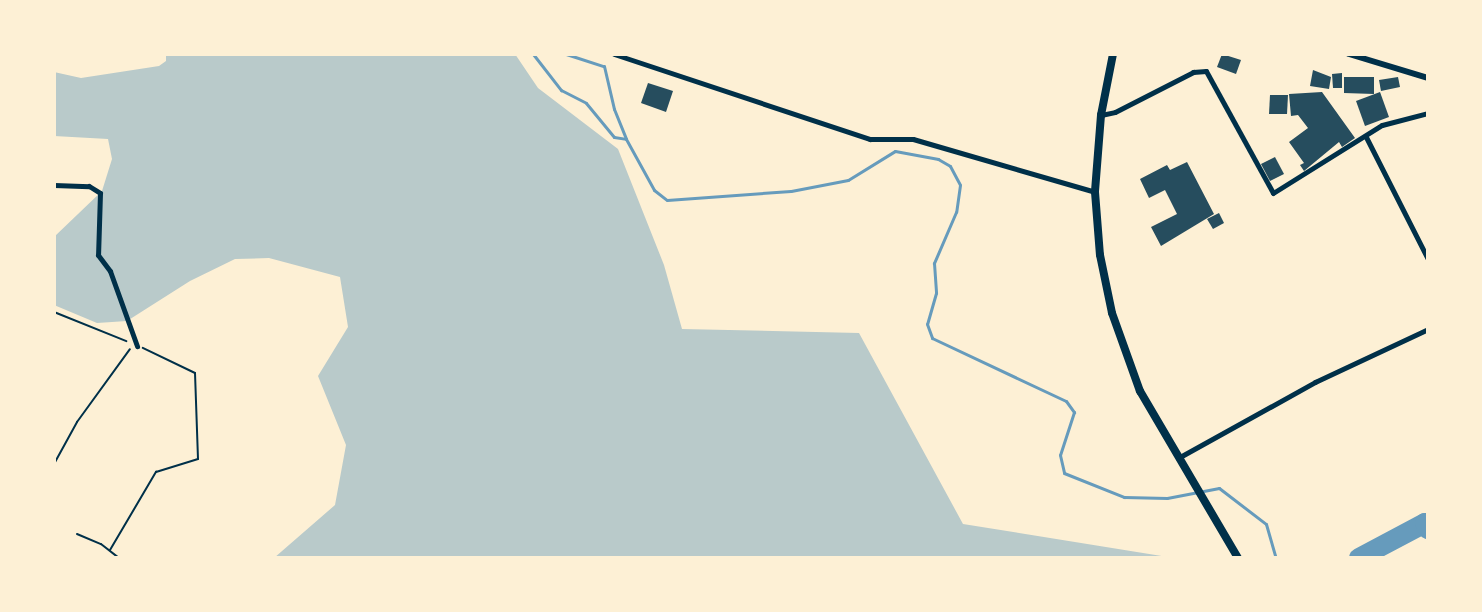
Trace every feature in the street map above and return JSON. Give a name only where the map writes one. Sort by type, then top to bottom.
[{"type":"main road","points":[[1113,54],[1101,115],[1095,192],[1100,255],[1112,313],[1140,391],[1239,558]]},
{"type":"street","points":[[614,54],[870,139],[913,139],[1095,192]]},
{"type":"street","points":[[1349,54],[1428,78]]},
{"type":"street","points":[[1101,115],[1115,112],[1193,72],[1206,71],[1273,193],[1395,119],[1428,113]]},
{"type":"street","points":[[1366,137],[1428,259]]},
{"type":"street","points":[[54,185],[89,186],[100,193],[98,255],[110,271],[137,346]]},
{"type":"street","points":[[1178,458],[1315,382],[1428,329]]},
{"type":"path","points":[[54,312],[134,344],[77,422],[54,464]]},
{"type":"path","points":[[110,550],[156,472],[198,459],[195,374],[137,346]]},
{"type":"path","points":[[77,534],[110,550],[119,558]]},
{"type":"shaded area","points":[[166,54],[515,54],[538,88],[618,149],[664,265],[682,329],[859,333],[963,524],[1174,558],[274,558],[335,505],[346,445],[318,376],[348,327],[340,277],[269,258],[235,259],[190,281],[127,321],[97,323],[54,305],[54,237],[102,191],[112,159],[108,139],[54,136],[54,72],[81,78],[159,66],[166,61]]},
{"type":"building","points":[[1222,54],[1241,60],[1236,74],[1217,67]]},
{"type":"building","points":[[1313,70],[1331,77],[1329,89],[1310,86]]},
{"type":"building","points":[[1342,73],[1342,88],[1333,88],[1332,74]]},
{"type":"building","points":[[1344,77],[1374,77],[1374,94],[1344,93]]},
{"type":"building","points":[[1398,77],[1400,87],[1381,91],[1379,80]]},
{"type":"building","points":[[648,83],[673,91],[666,112],[641,103]]},
{"type":"building","points":[[1322,92],[1355,138],[1342,147],[1339,142],[1304,171],[1300,165],[1304,163],[1289,142],[1308,128],[1298,115],[1291,116],[1289,94]]},
{"type":"building","points":[[1380,92],[1389,117],[1365,126],[1356,101]]},
{"type":"building","points":[[1270,95],[1288,95],[1287,114],[1269,114]]},
{"type":"building","points":[[1275,157],[1284,174],[1270,181],[1261,164]]},
{"type":"building","points":[[1187,162],[1214,214],[1161,246],[1151,227],[1177,214],[1165,190],[1149,198],[1140,179],[1167,165],[1170,170]]},
{"type":"building","points":[[1219,213],[1224,223],[1213,229],[1207,219]]},
{"type":"waterway","points":[[533,54],[561,90],[586,103],[614,137],[626,139]]},
{"type":"waterway","points":[[566,54],[604,66],[614,109],[626,139],[654,190],[667,200],[791,191],[848,180],[895,151],[938,159],[950,166],[960,185],[956,212],[934,263],[936,293],[927,324],[932,338],[1066,401],[1074,412],[1060,455],[1064,473],[1124,497],[1167,498],[1219,488],[1266,524],[1276,558]]},
{"type":"waterway","points":[[1359,558],[1425,523],[1428,529]]}]
